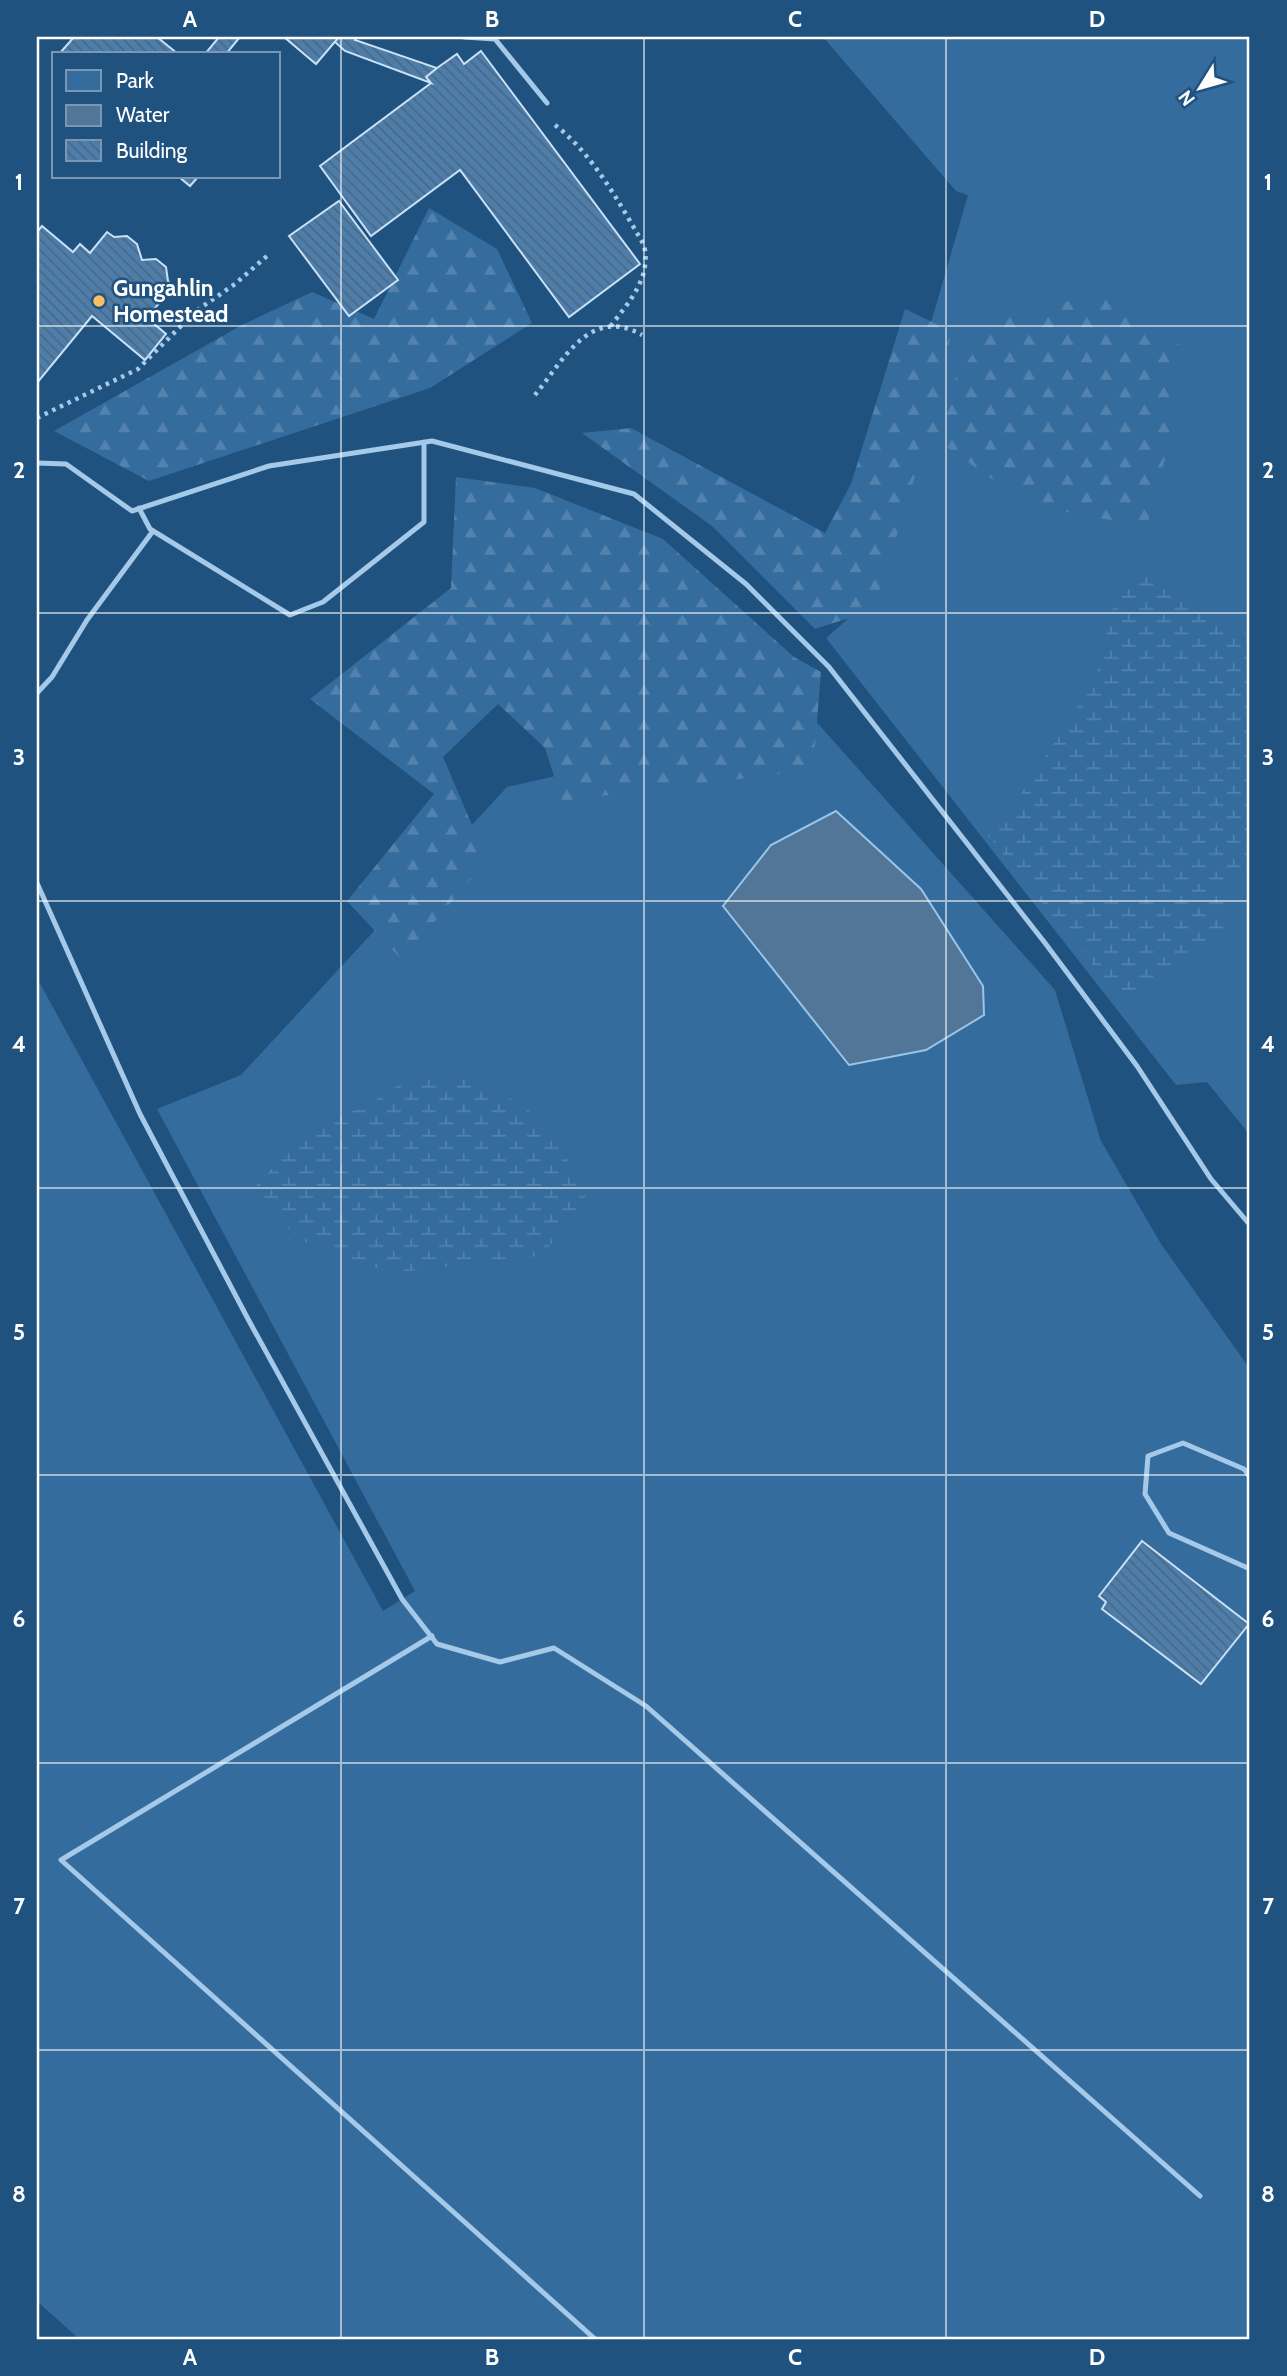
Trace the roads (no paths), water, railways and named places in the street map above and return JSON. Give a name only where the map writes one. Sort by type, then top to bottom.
[{"type":"lane","points":[[464,37],[495,39],[547,103]]},
{"type":"lane","points":[[37,463],[66,464],[132,510],[269,466],[432,441],[635,494],[746,584],[829,667],[1045,943],[1137,1066],[1211,1179],[1250,1225]]},
{"type":"lane","points":[[139,508],[153,531],[290,615],[323,602],[424,522],[424,442]]},
{"type":"lane","points":[[37,694],[52,677],[87,620],[153,531]]},
{"type":"lane","points":[[37,883],[140,1114],[248,1319],[402,1599],[437,1644],[500,1662],[554,1648],[646,1706],[1200,2196]]},
{"type":"lane","points":[[1250,1477],[1244,1469],[1183,1443],[1149,1456],[1145,1494],[1169,1532],[1250,1569]]},
{"type":"lane","points":[[432,1636],[61,1860],[595,2339]]},
{"type":"water","points":[[836,811],[921,889],[983,986],[984,1015],[926,1050],[849,1065],[723,906],[771,845]]},
{"type":"place","name":"Gungahlin Homestead","points":[[99,301]]}]
